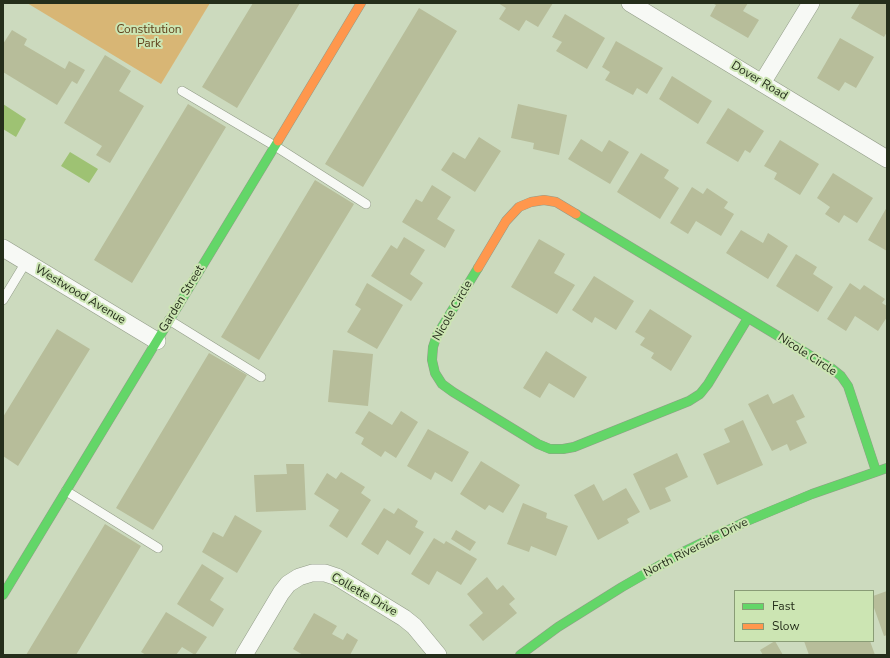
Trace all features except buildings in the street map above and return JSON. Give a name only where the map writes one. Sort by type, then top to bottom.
[{"type":"street","name":"Garden Street","points":[[3,595],[361,3]]},
{"type":"street","name":"Dover Road","points":[[630,3],[887,159]]},
{"type":"street","points":[[762,83],[811,3]]},
{"type":"street","name":"Nicole Circle","points":[[748,318],[708,384],[700,394],[689,401],[574,447],[563,449],[550,449],[538,444],[453,392],[442,384],[435,373],[432,360],[433,347],[437,335],[506,221],[519,207],[531,202],[544,200],[556,202],[831,368],[841,376],[848,386],[876,471]]},
{"type":"street","name":"Westwood Avenue","points":[[3,248],[156,341]]},
{"type":"street","name":"North Riverside Drive","points":[[520,655],[558,627],[622,587],[683,552],[747,521],[812,494],[887,468]]},
{"type":"street","name":"Collette Drive","points":[[244,655],[281,593],[288,584],[299,577],[312,573],[325,573],[337,577],[404,618],[414,626],[438,655]]},
{"type":"lane","points":[[182,91],[275,146],[366,204]]},
{"type":"lane","points":[[3,300],[26,262]]},
{"type":"lane","points":[[169,320],[261,377]]},
{"type":"lane","points":[[66,491],[158,548]]},
{"type":"green space","name":"Constitution Park","points":[[27,3],[210,3],[161,84]]},
{"type":"shaded area","points":[[3,104],[26,119],[16,137],[3,129]]},
{"type":"shaded area","points":[[70,152],[98,169],[89,183],[61,166]]},
{"type":"traffic: fast","points":[[3,595],[278,141]]},
{"type":"traffic: fast","points":[[576,214],[831,368],[841,376],[848,386],[876,471]]},
{"type":"traffic: fast","points":[[478,268],[437,335],[433,347],[432,360],[435,373],[442,384],[453,392],[538,444],[550,449],[574,447],[689,401],[700,394],[708,384],[748,318]]},
{"type":"traffic: fast","points":[[520,655],[558,627],[622,587],[683,552],[747,521],[812,494],[887,468]]},
{"type":"traffic: slow","points":[[278,141],[361,3]]},
{"type":"traffic: slow","points":[[478,268],[506,221],[519,207],[531,202],[544,200],[556,202],[576,214]]}]
